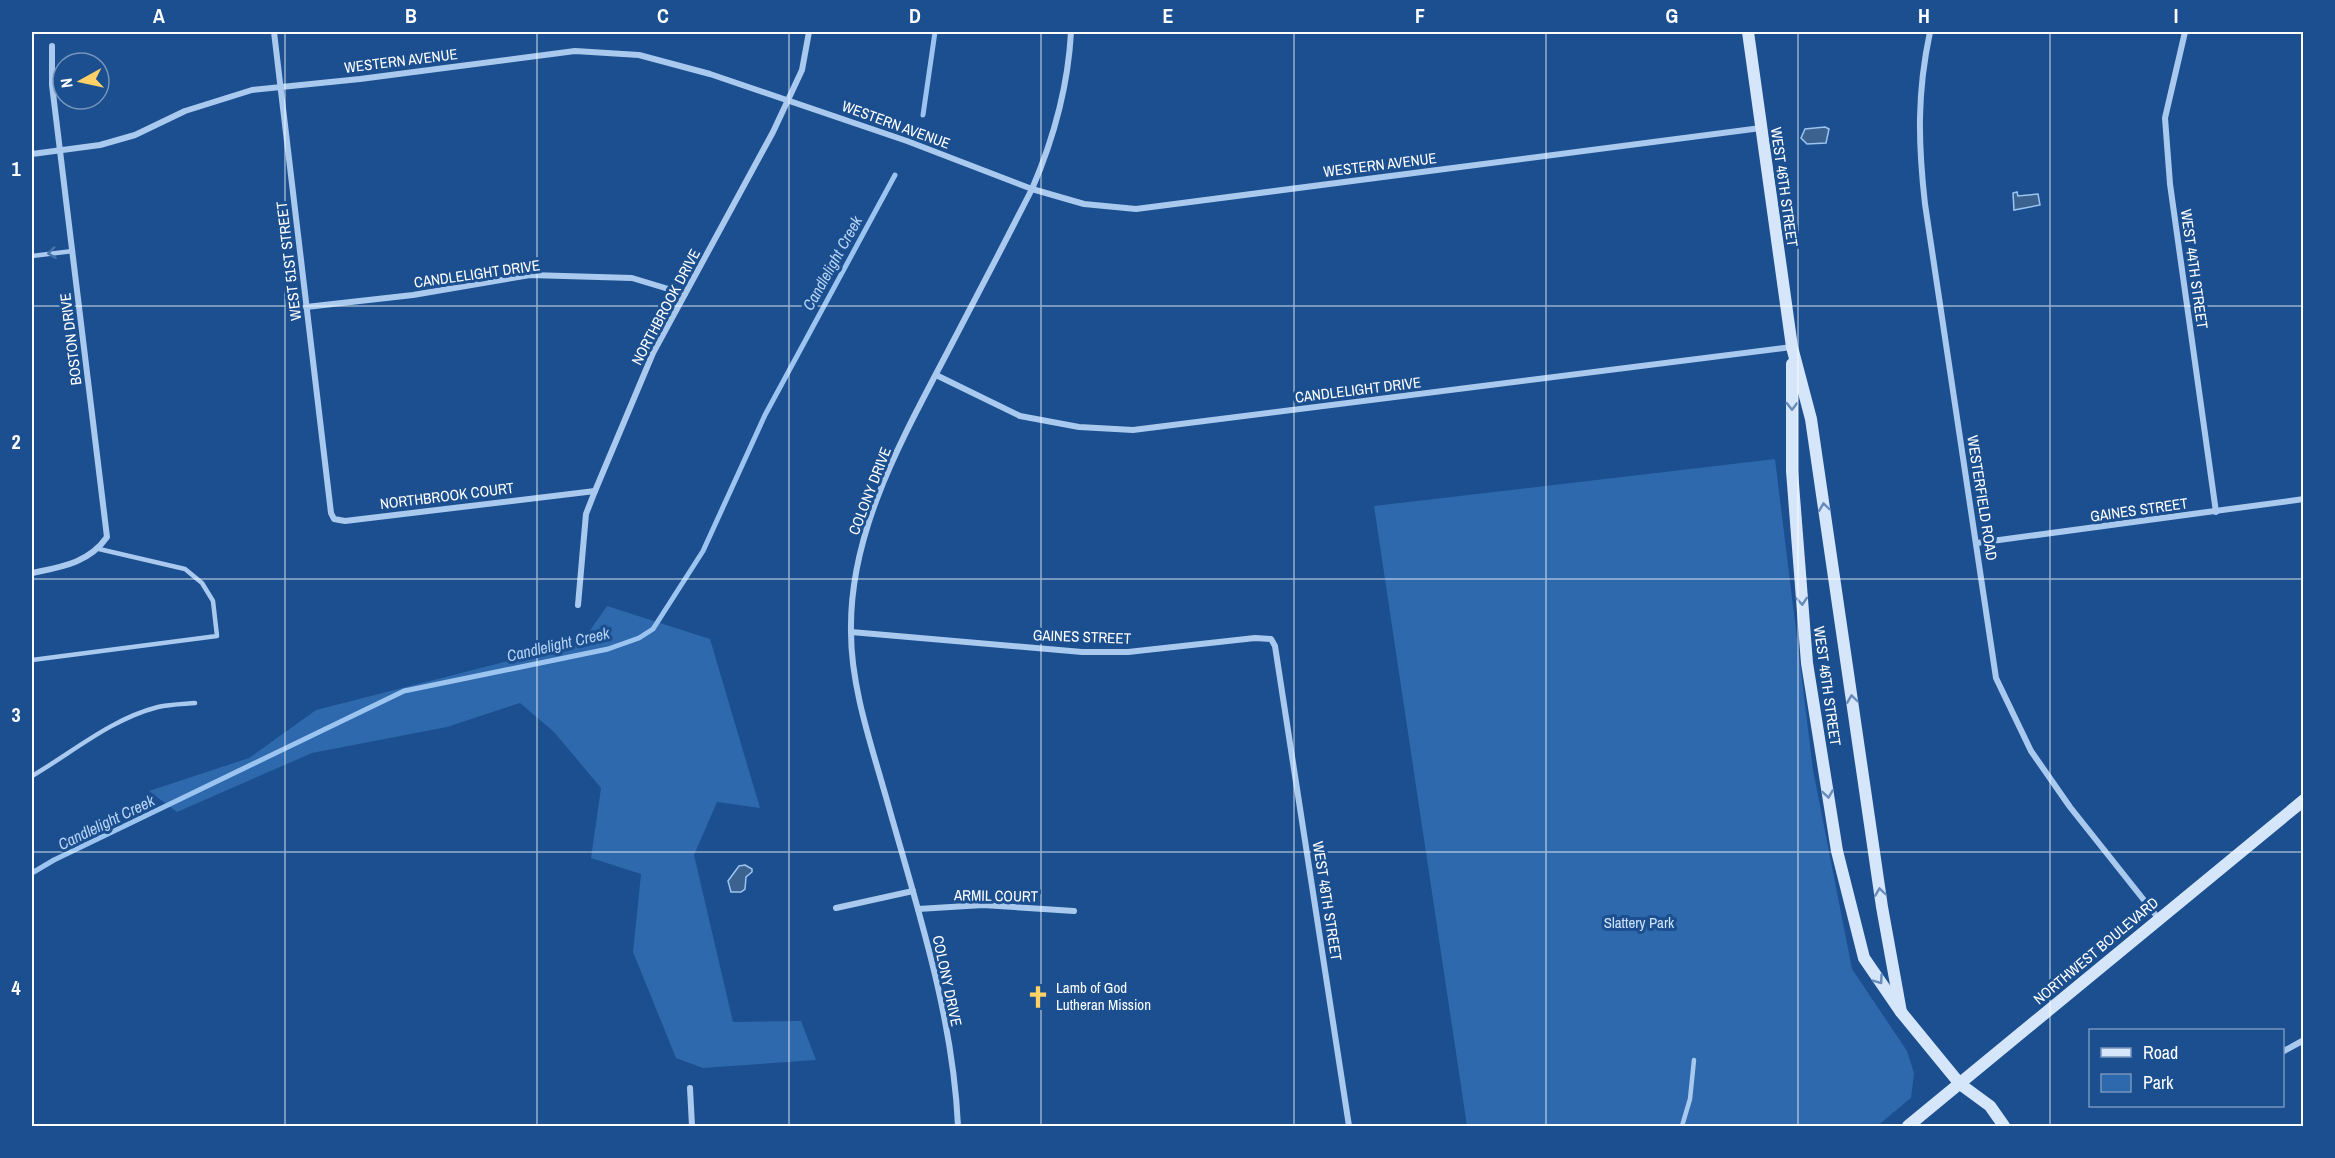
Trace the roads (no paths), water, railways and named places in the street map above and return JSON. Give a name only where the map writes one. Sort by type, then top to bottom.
[{"type":"street","name":"WEST 51ST STREET","points":[[274,32],[328,488]]},
{"type":"street","name":"NORTHBROOK DRIVE","points":[[578,605],[586,514],[595,491],[653,352],[802,70],[809,32]]},
{"type":"street","name":"COLONY DRIVE","points":[[958,1126],[956,1079],[918,909],[856,679],[850,632],[855,574],[868,521],[911,422],[1032,189],[1062,106],[1071,32]]},
{"type":"street","name":"WEST 46TH STREET","points":[[1748,32],[1792,348],[1811,419],[1882,907],[1902,1012]]},
{"type":"street","name":"WESTERFIELD ROAD","points":[[1930,32],[1922,69],[1918,141],[1925,204],[1996,678],[2031,751],[2070,807],[2159,919]]},
{"type":"street","name":"WEST 44TH STREET","points":[[2185,32],[2165,118],[2170,184],[2216,512]]},
{"type":"street","name":"BOSTON DRIVE","points":[[52,46],[52,85],[106,525],[107,537],[99,549]]},
{"type":"street","name":"WESTERN AVENUE","points":[[32,154],[109,142],[135,135],[185,111],[252,90],[575,51],[639,55],[710,74],[907,141],[1032,189],[1084,204],[1136,209],[1761,128]]},
{"type":"street","name":"CANDLELIGHT DRIVE","points":[[306,307],[413,295],[530,275],[632,278],[685,294]]},
{"type":"street","name":"WEST 46TH STREET","points":[[1792,348],[1792,471],[1807,663],[1837,851],[1864,958],[1902,1012],[1960,1084],[1989,1106],[2004,1126]]},
{"type":"street","name":"CANDLELIGHT DRIVE","points":[[936,375],[1020,416],[1079,426],[1133,430],[1792,348]]},
{"type":"street","name":"NORTHBROOK COURT","points":[[328,488],[334,519],[345,520],[595,491]]},
{"type":"street","name":"GAINES STREET","points":[[1977,543],[2304,499]]},
{"type":"street","points":[[32,573],[70,565],[99,549]]},
{"type":"street","name":"GAINES STREET","points":[[850,632],[1082,652],[1128,652],[1255,638],[1271,639],[1275,646],[1280,679]]},
{"type":"street","name":"WEST 48TH STREET","points":[[1280,679],[1349,1126]]},
{"type":"street","name":"NORTHWEST BOULEVARD","points":[[1908,1126],[2304,800]]},
{"type":"street","points":[[836,908],[913,891]]},
{"type":"street","name":"ARMIL COURT","points":[[918,909],[983,905],[1074,911]]},
{"type":"street","points":[[2284,1051],[2304,1041]]},
{"type":"street","points":[[690,1088],[692,1126]]},
{"type":"lane","points":[[32,256],[73,251]]},
{"type":"lane","points":[[32,660],[217,636],[213,601],[202,583],[185,569],[99,549]]},
{"type":"lane","points":[[32,776],[74,752],[104,729],[128,718],[160,706],[195,703]]},
{"type":"lane","points":[[1682,1126],[1690,1099],[1694,1060]]},
{"type":"waterway","name":"Candlelight Creek","points":[[923,115],[935,32]]},
{"type":"waterway","name":"Candlelight Creek","points":[[32,873],[54,860],[404,691],[608,649],[639,638],[653,629],[703,551],[765,415],[895,175]]},
{"type":"place","name":"Lamb of God Lutheran Mission","points":[[1038,997]]},
{"type":"park label","name":"Slattery Park","points":[[1639,923]]}]
